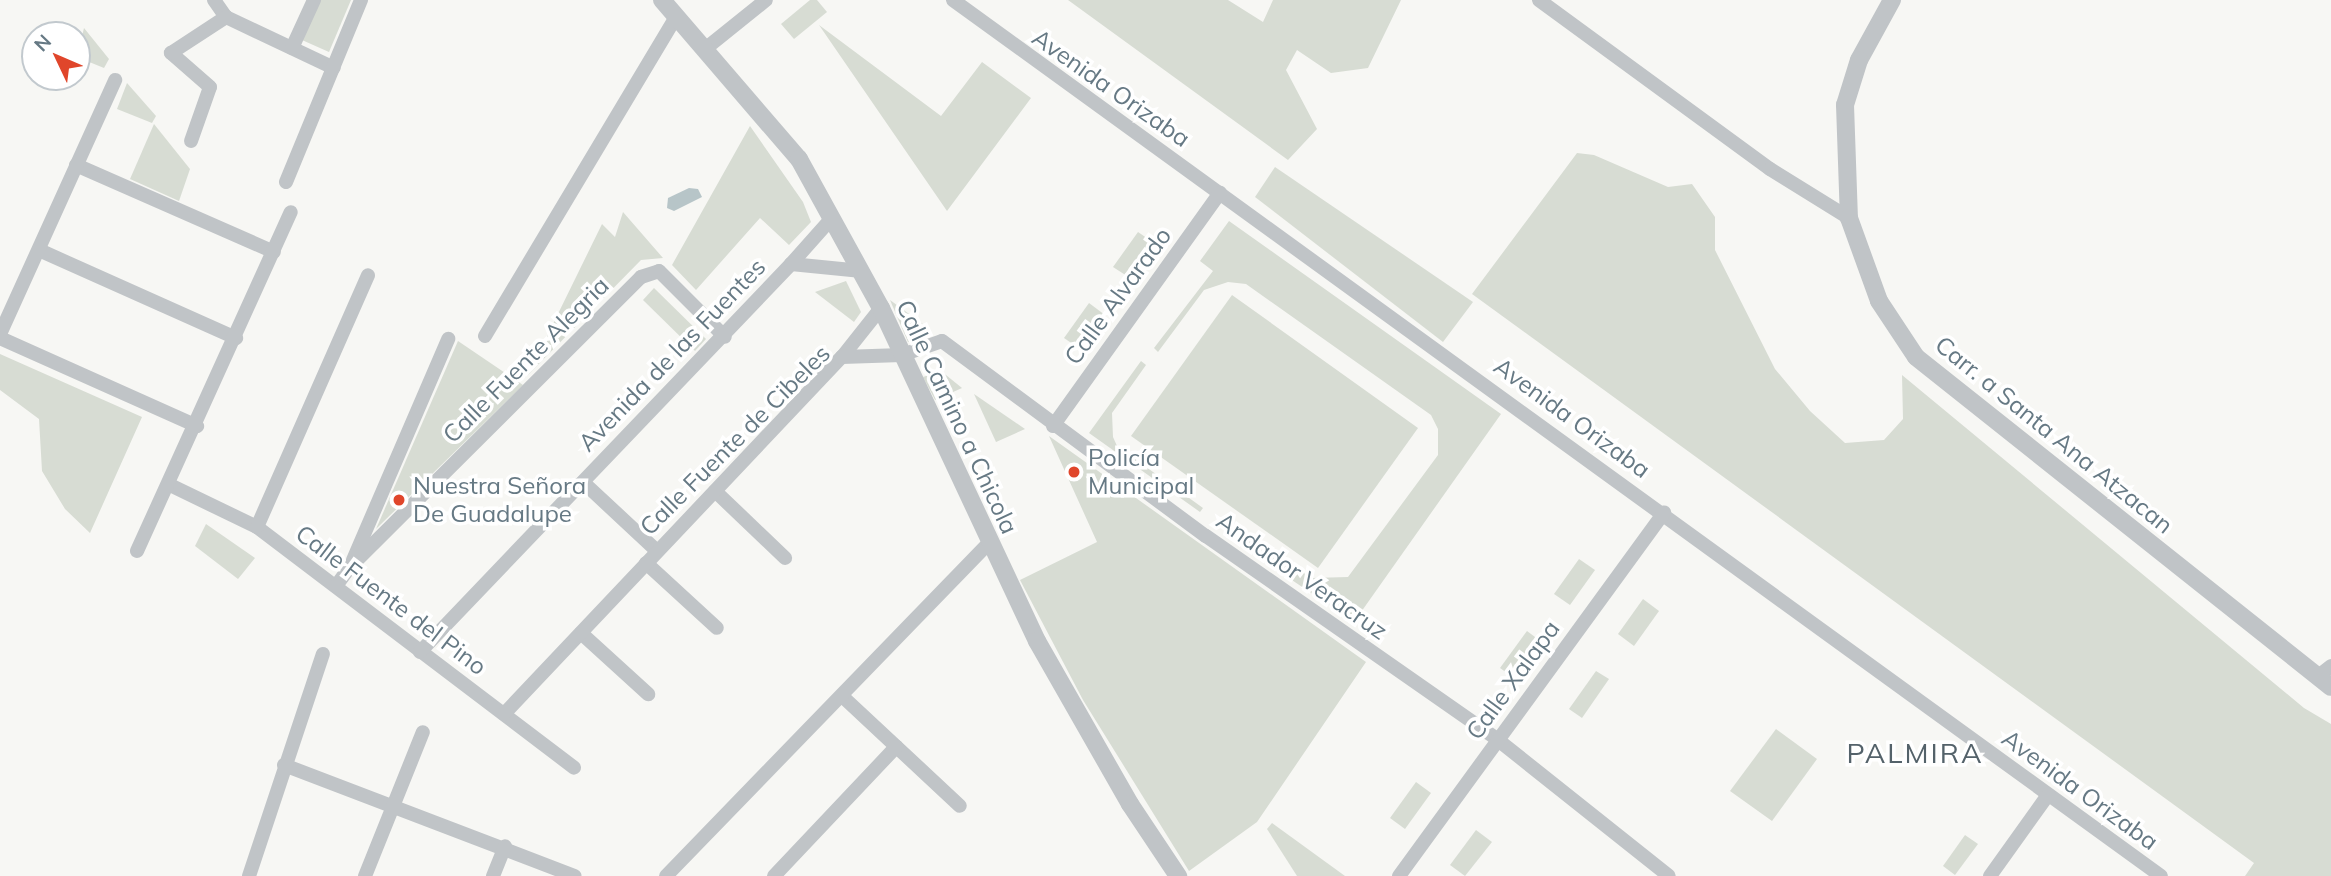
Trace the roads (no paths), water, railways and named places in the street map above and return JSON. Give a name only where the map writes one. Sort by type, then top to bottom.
[{"type":"street","points":[[214,0],[226,17],[334,68]]},
{"type":"street","points":[[292,48],[314,0]]},
{"type":"street","points":[[286,181],[362,0]]},
{"type":"street","name":"Calle Camino a Chicola","points":[[662,0],[799,159],[881,308],[988,544],[1070,699],[1178,876]]},
{"type":"street","points":[[705,49],[766,0]]},
{"type":"street","name":"Avenida Orizaba","points":[[953,0],[1664,512],[2161,876]]},
{"type":"street","points":[[1539,0],[1770,169],[1849,219]]},
{"type":"street","name":"Carr. a Santa Ana Atzacan","points":[[1892,0],[1859,60],[1845,105],[1849,219],[1879,301],[1916,357],[2326,676]]},
{"type":"street","points":[[191,141],[210,87],[171,53],[226,17]]},
{"type":"street","points":[[485,336],[676,18]]},
{"type":"street","points":[[115,80],[0,336],[197,426]]},
{"type":"street","points":[[76,165],[274,252]]},
{"type":"street","name":"Calle Alvarado","points":[[1054,426],[1220,193]]},
{"type":"street","points":[[137,551],[197,426],[291,212]]},
{"type":"street","points":[[791,264],[832,218]]},
{"type":"street","points":[[39,250],[236,338]]},
{"type":"street","name":"Avenida de las Fuentes","points":[[421,652],[725,337],[791,264],[862,271]]},
{"type":"street","name":"Calle Fuente Alegria","points":[[336,586],[350,567],[640,277],[659,271],[725,337]]},
{"type":"street","points":[[257,527],[369,275]]},
{"type":"street","points":[[842,357],[881,308]]},
{"type":"street","points":[[350,567],[448,339]]},
{"type":"street","name":"Andador Veracruz","points":[[902,355],[942,341],[949,344],[1054,426],[1498,740],[1669,876]]},
{"type":"street","name":"Calle Fuente de Cibeles","points":[[504,714],[842,357],[902,355]]},
{"type":"street","points":[[583,482],[657,551]]},
{"type":"street","name":"Calle Fuente del Pino","points":[[170,485],[257,527],[574,768]]},
{"type":"street","points":[[715,491],[785,558]]},
{"type":"street","name":"Calle Xalapa","points":[[1399,876],[1664,512]]},
{"type":"street","points":[[666,876],[988,544]]},
{"type":"street","points":[[646,563],[717,628]]},
{"type":"street","points":[[581,633],[648,694]]},
{"type":"street","points":[[249,876],[323,654]]},
{"type":"street","points":[[842,696],[960,806]]},
{"type":"street","points":[[365,876],[423,732]]},
{"type":"street","points":[[774,876],[896,747]]},
{"type":"street","points":[[284,765],[505,846],[575,876]]},
{"type":"street","points":[[1990,876],[2048,795]]},
{"type":"street","points":[[493,876],[505,846]]},
{"type":"place","name":"Policía Municipal","points":[[1074,472]]},
{"type":"place","name":"Nuestra Señora De Guadalupe","points":[[399,500]]},
{"type":"district","name":"PALMIRA","points":[[1915,753]]}]
